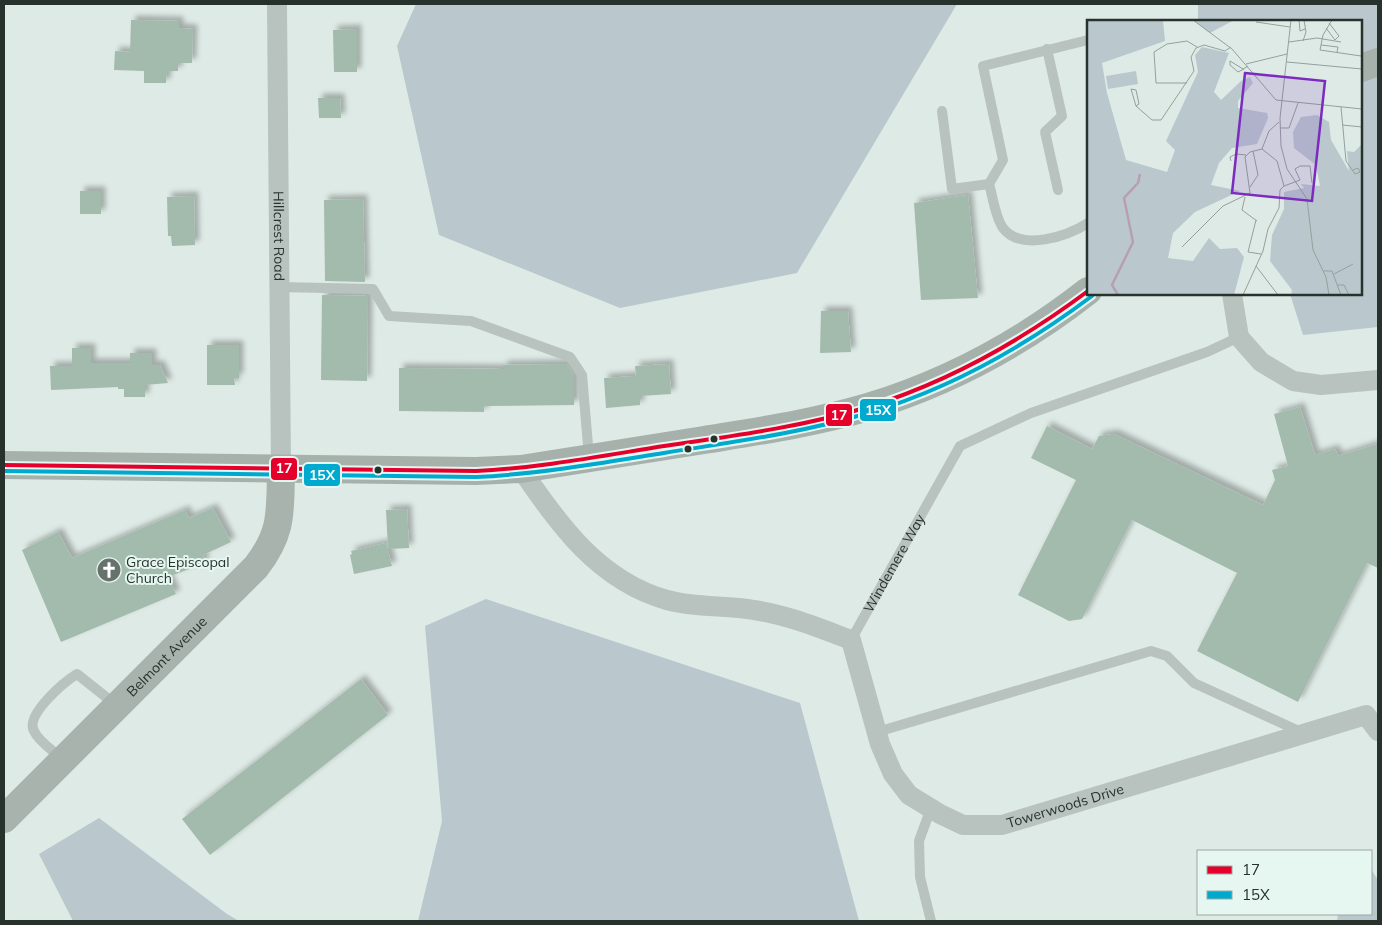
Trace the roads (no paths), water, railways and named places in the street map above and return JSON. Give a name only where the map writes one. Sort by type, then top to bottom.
[{"type":"main road","points":[[1362,68],[1378,62]]},
{"type":"main road","points":[[4,465],[280,470],[476,471],[520,469],[792,426],[869,407],[936,381],[995,354],[1041,325],[1087,292]]},
{"type":"street","name":"Hillcrest Road","points":[[277,4],[280,470]]},
{"type":"street","points":[[1232,295],[1239,337],[1261,362],[1293,381],[1321,385],[1378,380]]},
{"type":"street","points":[[520,469],[553,517],[592,559],[629,584],[667,600],[707,606],[752,609],[787,616],[851,640]]},
{"type":"street","name":"Belmont Avenue","points":[[4,819],[264,557],[275,538],[280,516],[280,470]]},
{"type":"street","name":"Towerwoods Drive","points":[[851,640],[877,732],[893,774],[910,795],[963,825],[1002,826],[1366,715],[1378,731]]},
{"type":"lane","points":[[1087,40],[1046,48],[983,66],[1003,160],[989,184],[1002,226],[1008,234],[1021,239],[1039,240],[1066,236],[1087,224]]},
{"type":"lane","points":[[1046,48],[1062,116],[1045,132],[1058,190]]},
{"type":"lane","points":[[942,112],[952,189],[989,184]]},
{"type":"lane","points":[[279,286],[373,289],[390,316],[471,320],[570,357],[582,374],[589,458]]},
{"type":"lane","name":"Windemere Way","points":[[851,640],[960,446],[1031,413],[1207,352],[1239,337]]},
{"type":"lane","points":[[877,732],[1151,651],[1167,656],[1194,683],[1304,734]]},
{"type":"lane","points":[[63,760],[33,731],[32,722],[38,709],[66,680],[77,674],[117,706]]},
{"type":"lane","points":[[931,808],[919,841],[920,877],[931,921]]},
{"type":"place","name":"Grace Episcopal Church","points":[[109,570]]}]
